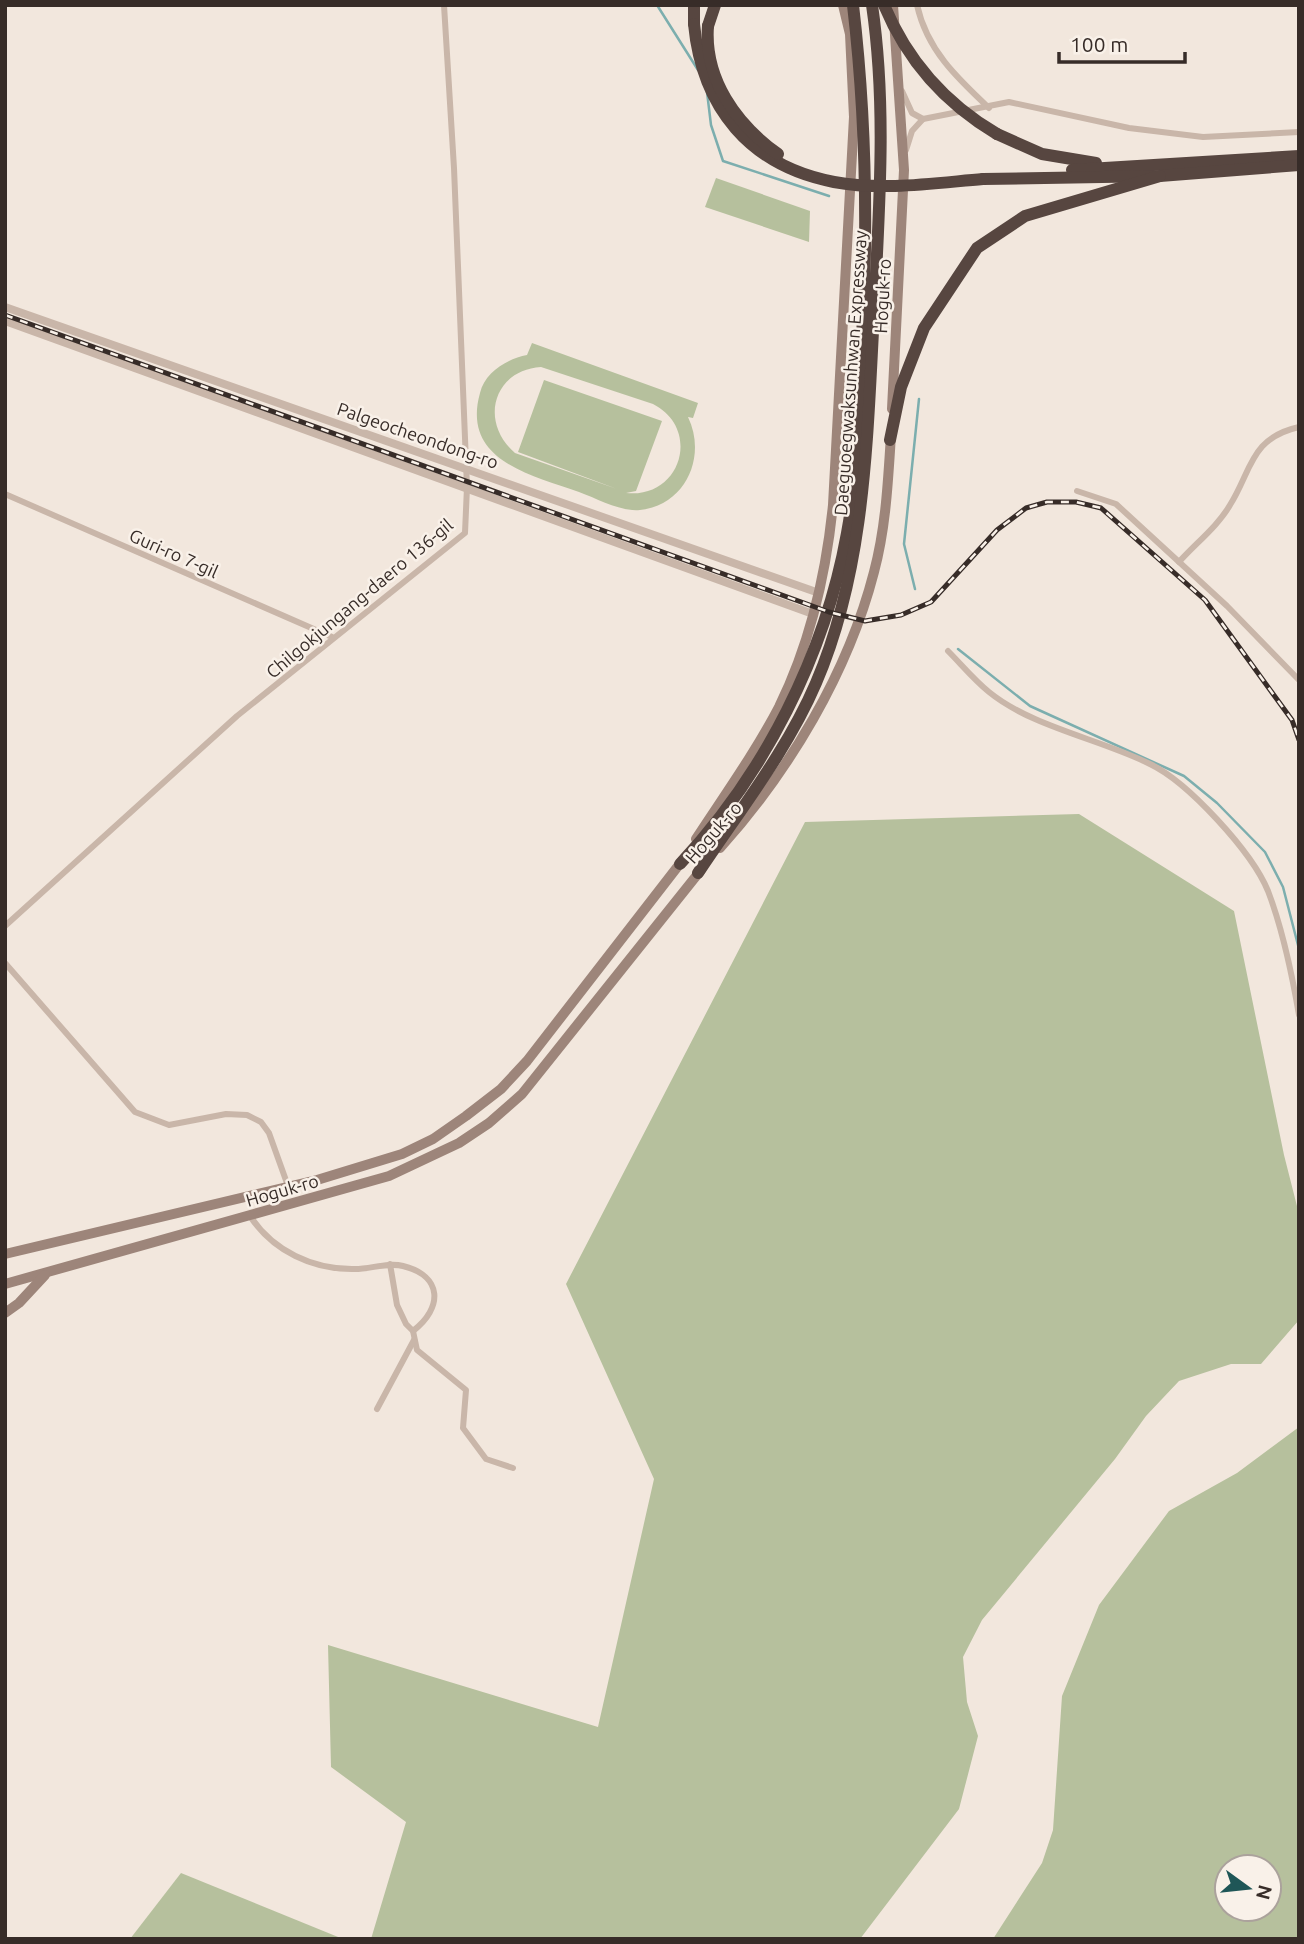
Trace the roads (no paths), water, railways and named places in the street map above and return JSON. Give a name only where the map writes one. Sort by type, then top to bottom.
[{"type":"highway","points":[[694,5],[697,55],[713,97],[726,120],[764,154],[814,177],[836,183],[896,185],[983,177]]},
{"type":"highway","points":[[715,5],[708,26],[707,50],[719,86],[744,125],[782,156],[817,172],[843,178],[983,177],[1299,165]]},
{"type":"highway","points":[[844,5],[859,59]]},
{"type":"highway","name":"Daeguoegwaksunhwan Expressway","points":[[680,864],[717,825],[774,733],[812,654],[841,564],[853,494],[867,228],[866,167],[853,5]]},
{"type":"highway","name":"Daeguoegwaksunhwan Expressway","points":[[698,873],[792,732],[816,683],[843,596],[865,467],[881,168],[880,79],[872,5]]},
{"type":"highway","points":[[884,5],[895,33],[924,73],[955,104],[997,134],[1026,148],[1072,160],[1163,170],[1299,156]]},
{"type":"highway","points":[[890,440],[901,387],[924,328],[977,248],[1025,216],[1163,170]]},
{"type":"main road","name":"Hoguk-ro","points":[[5,1254],[288,1186],[402,1154],[433,1139],[501,1089],[527,1061],[680,864],[761,739],[779,705],[798,665],[819,593],[833,505],[854,117],[850,34],[844,5]]},
{"type":"main road","name":"Hoguk-ro","points":[[5,1284],[390,1176],[429,1160],[489,1123],[522,1094],[698,873],[749,817],[797,744],[849,648],[874,571],[881,538],[890,440],[904,170],[901,89],[893,5]]},
{"type":"main road","points":[[5,1313],[47,1272]]},
{"type":"street","name":"Chilgokjungang-daero 136-gil","points":[[5,926],[237,716],[332,637],[465,533],[467,487],[454,168],[443,5]]},
{"type":"street","points":[[917,5],[922,27],[948,69],[989,108]]},
{"type":"street","points":[[901,89],[912,113],[923,119]]},
{"type":"street","points":[[904,170],[907,144],[912,131],[923,119],[1009,102],[1129,128],[1203,137],[1299,132]]},
{"type":"street","name":"Palgeocheondong-ro","points":[[5,307],[819,593]]},
{"type":"street","name":"Palgeocheondong-ro","points":[[5,321],[467,487],[702,576],[813,614]]},
{"type":"street","points":[[1179,562],[1230,506],[1257,449],[1299,426]]},
{"type":"street","points":[[1077,491],[1116,504],[1299,680]]},
{"type":"street","name":"Guri-ro 7-gil","points":[[5,494],[332,637]]},
{"type":"street","points":[[948,651],[1000,699],[1021,711],[1151,764],[1193,793],[1249,859],[1267,890],[1292,978],[1299,1015]]},
{"type":"street","name":"Hoguk-ro","points":[[5,963],[135,1112],[169,1125],[226,1114],[247,1115],[261,1122],[269,1133],[288,1186]]},
{"type":"street","points":[[250,1216],[260,1232],[293,1256],[338,1268],[401,1265],[424,1274],[432,1284],[435,1298],[432,1312],[413,1331]]},
{"type":"street","points":[[390,1264],[397,1304],[406,1324],[413,1331],[417,1350],[464,1385],[466,1390],[463,1428],[486,1459],[513,1468]]},
{"type":"street","points":[[377,1409],[414,1340]]},
{"type":"waterway","points":[[657,5],[698,70]]},
{"type":"waterway","points":[[707,92],[711,125],[723,161],[829,196]]},
{"type":"waterway","points":[[915,589],[904,544],[919,399]]},
{"type":"waterway","points":[[958,649],[1030,706],[1184,776],[1217,803],[1265,852],[1283,887],[1299,949]]},
{"type":"railway","points":[[5,315],[829,612],[865,621],[901,615],[931,602],[997,530],[1026,508],[1047,502],[1076,502],[1101,508],[1205,600],[1292,720],[1299,740]]}]
